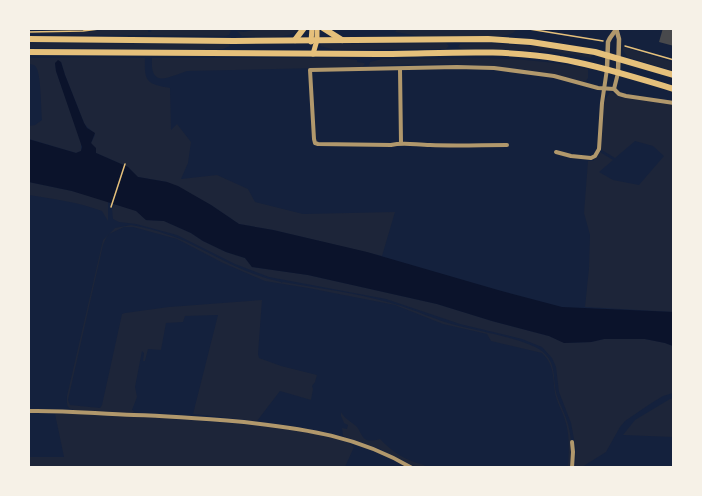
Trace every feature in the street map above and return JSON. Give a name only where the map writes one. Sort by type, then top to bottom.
[{"type":"highway","points":[[295,40],[304,28]]},
{"type":"highway","points":[[324,28],[342,40]]},
{"type":"highway","points":[[28,39],[488,39],[557,45],[618,58],[674,75]]},
{"type":"highway","points":[[28,52],[517,54],[558,58],[607,69],[674,89]]},
{"type":"main road","points":[[312,28],[314,40]]},
{"type":"main road","points":[[313,54],[317,28]]},
{"type":"street","points":[[556,152],[591,158],[599,149],[608,42],[615,30]]},
{"type":"street","points":[[614,89],[618,73],[619,39],[615,30]]},
{"type":"street","points":[[507,145],[414,145],[401,142],[391,145],[322,145],[315,143],[310,70],[494,68],[555,76],[604,89],[614,89],[626,96],[674,103]]},
{"type":"street","points":[[400,69],[401,142]]},
{"type":"street","points":[[28,411],[190,417],[294,428],[364,444],[412,468]]},
{"type":"street","points":[[572,442],[572,468]]},
{"type":"path","points":[[28,32],[107,28]]},
{"type":"path","points":[[523,28],[603,40]]},
{"type":"path","points":[[622,45],[674,60]]},
{"type":"path","points":[[111,207],[125,164]]},
{"type":"shaded area","points":[[115,28],[148,29],[148,32],[151,32],[152,28],[231,31],[225,36],[29,34],[29,32],[89,32]]},
{"type":"shaded area","points":[[301,29],[288,35],[273,37],[242,36],[237,31]]},
{"type":"shaded area","points":[[397,29],[516,30],[504,36],[419,36],[395,32]]},
{"type":"shaded area","points":[[29,43],[229,44],[230,46],[210,50],[29,48]]},
{"type":"shaded area","points":[[446,43],[449,46],[446,49],[335,50],[320,46],[321,44]]},
{"type":"shaded area","points":[[487,43],[544,47],[592,55],[591,58],[556,52],[458,47],[460,44]]},
{"type":"shaded area","points":[[623,47],[673,62],[673,71],[627,57]]},
{"type":"shaded area","points":[[28,58],[145,58],[146,77],[156,85],[170,88],[171,130],[177,124],[191,142],[188,163],[181,179],[217,175],[248,189],[255,202],[303,214],[395,212],[382,256],[239,224],[211,205],[167,182],[138,177],[128,167],[96,153],[91,143],[95,135],[84,123],[61,62],[55,63],[56,71],[81,141],[81,151],[76,153],[29,139],[29,126],[42,120],[38,74],[35,66],[29,64]]},
{"type":"shaded area","points":[[152,58],[342,58],[357,60],[365,64],[362,67],[187,71],[162,78],[154,74]]},
{"type":"shaded area","points":[[488,58],[538,61],[588,69],[588,78],[584,82],[558,75],[478,65],[369,66],[370,62],[382,59]]},
{"type":"shaded area","points":[[58,60],[61,62],[84,123],[95,133],[91,143],[96,148],[96,153],[128,167],[138,177],[178,186],[239,224],[367,252],[562,307],[673,312],[673,346],[645,339],[604,339],[564,343],[549,336],[437,304],[308,275],[252,267],[245,258],[226,252],[164,221],[146,220],[136,211],[72,191],[29,182],[28,139],[76,153],[81,151],[82,147],[56,71],[55,63]]},
{"type":"shaded area","points":[[611,92],[620,97],[673,105],[673,312],[585,307],[590,235],[584,213],[588,161],[593,161],[600,152],[613,160],[599,172],[613,180],[639,185],[664,156],[653,146],[635,141],[615,158],[602,150],[600,147],[604,103]]},
{"type":"shaded area","points":[[29,182],[108,201],[108,221],[102,211],[93,208],[29,195]]},
{"type":"shaded area","points":[[115,204],[137,211],[146,220],[164,221],[191,233],[226,252],[245,258],[252,267],[308,275],[437,304],[549,336],[565,343],[604,339],[645,339],[665,343],[673,346],[673,393],[663,396],[625,421],[606,452],[582,467],[575,467],[576,450],[571,423],[559,392],[556,367],[552,358],[542,347],[522,339],[460,324],[386,299],[269,277],[235,264],[177,235],[119,222],[113,219],[112,209]]},
{"type":"shaded area","points":[[131,225],[152,230],[185,241],[244,270],[281,283],[378,299],[451,324],[518,340],[539,349],[549,358],[553,367],[557,395],[569,430],[571,467],[568,467],[567,426],[556,397],[552,368],[542,353],[491,341],[487,334],[443,324],[395,305],[265,281],[223,263],[177,239],[133,227],[124,227],[109,234],[115,228]]},
{"type":"shaded area","points":[[109,234],[103,245],[68,400],[70,405],[100,408],[102,405],[122,314],[169,307],[262,300],[259,358],[317,375],[312,386],[311,400],[280,391],[257,421],[193,414],[218,315],[185,316],[183,322],[166,323],[161,350],[148,349],[145,361],[143,361],[142,351],[135,387],[137,397],[132,410],[136,413],[92,412],[69,408],[67,396],[103,240]]},
{"type":"shaded area","points":[[673,398],[673,437],[623,435],[635,420]]},
{"type":"shaded area","points":[[341,412],[356,426],[365,439],[371,441],[380,439],[400,455],[426,467],[416,467],[380,449],[343,436],[342,428],[347,429],[348,425],[344,423]]},
{"type":"shaded area","points":[[71,413],[267,427],[308,432],[338,439],[354,447],[345,467],[29,468],[29,457],[64,457],[55,414]]},
{"type":"building","points":[[663,28],[674,28],[674,46],[659,42]]}]
